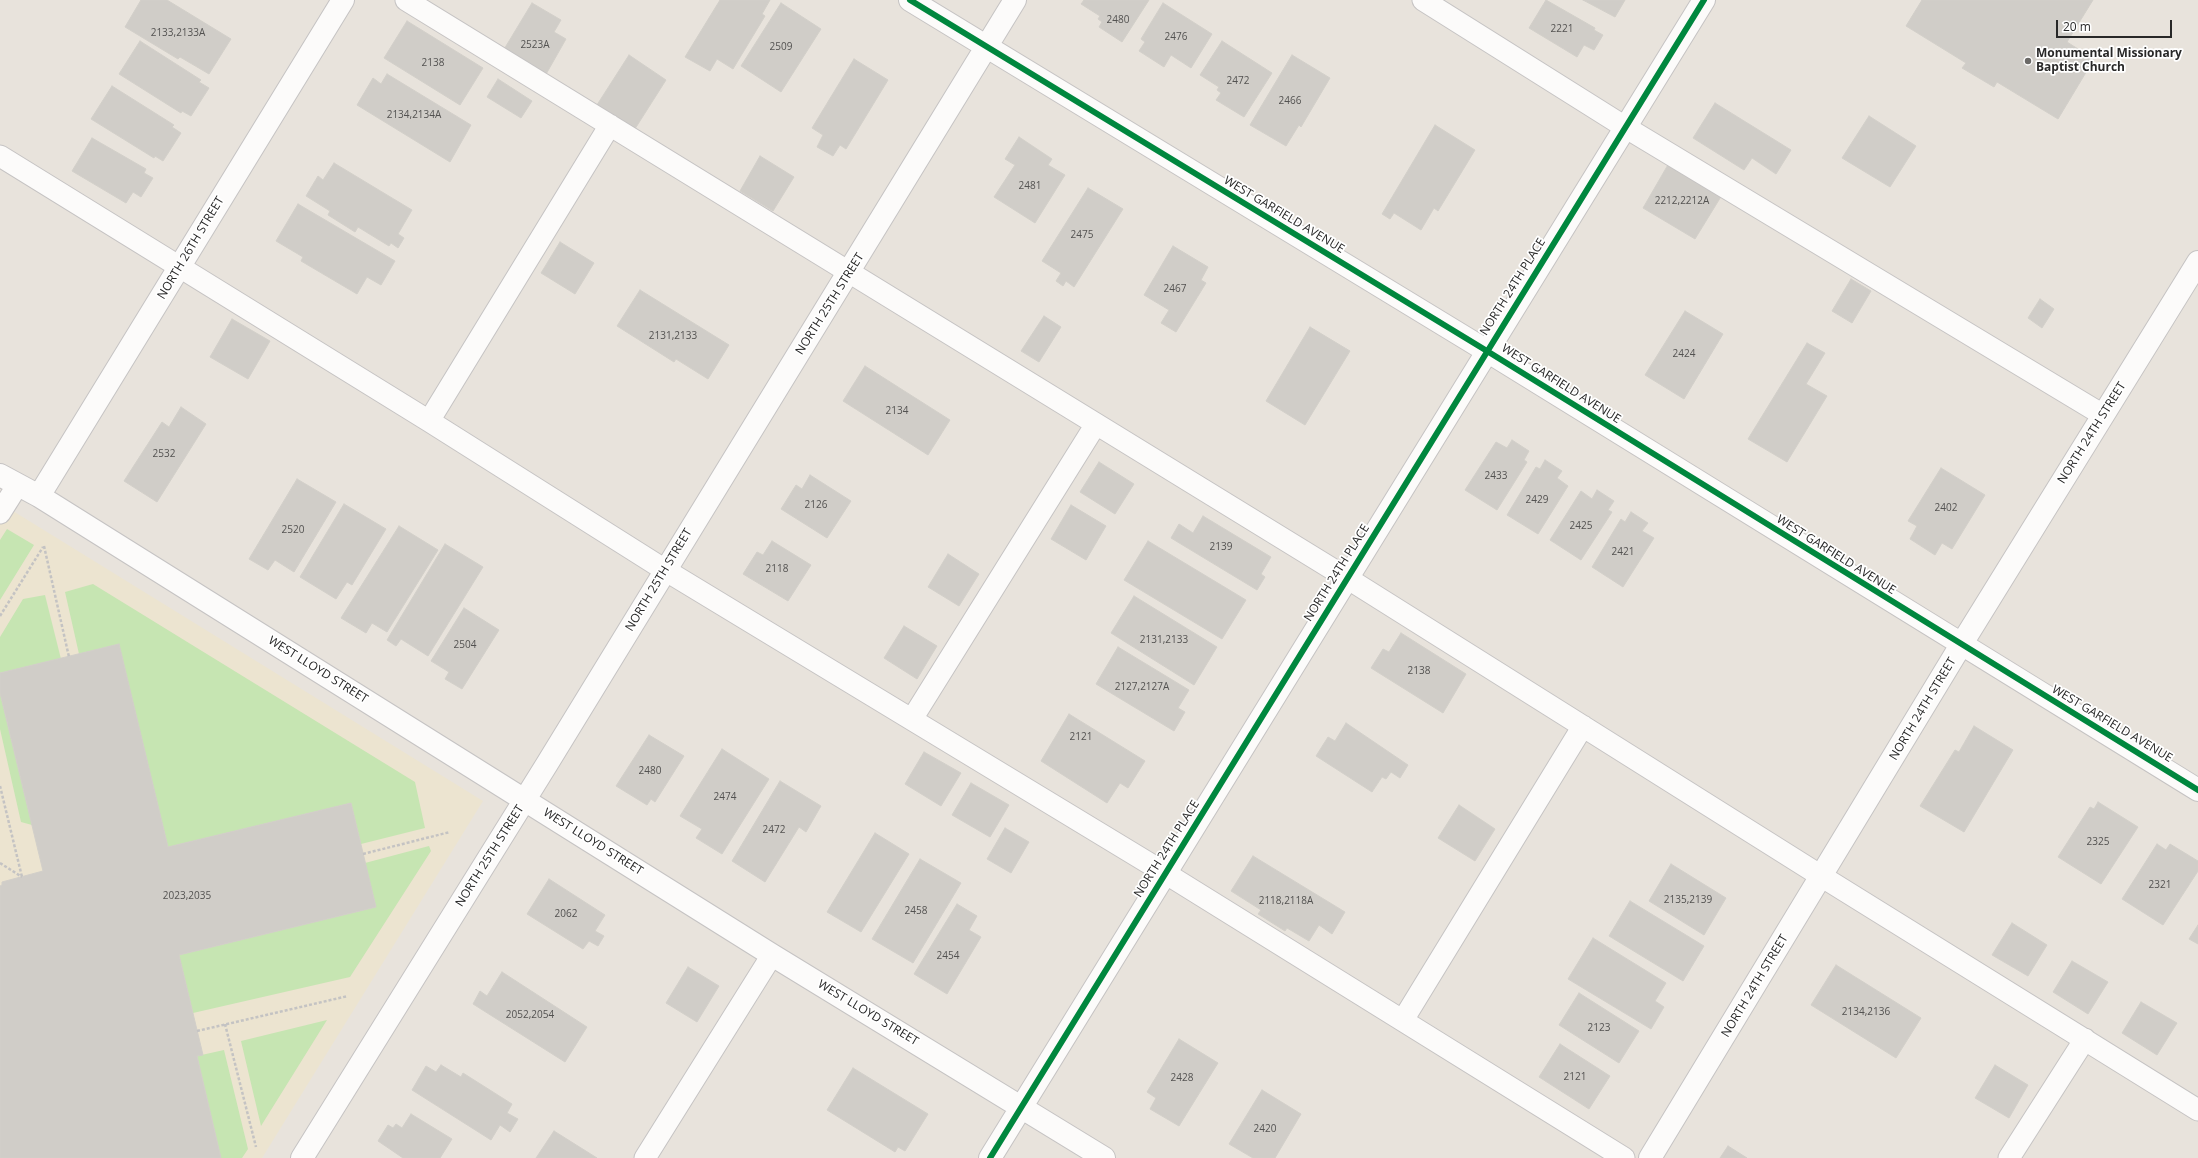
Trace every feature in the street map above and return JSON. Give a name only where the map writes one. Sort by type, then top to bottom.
[{"type":"street","name":"NORTH 26TH STREET","points":[[39,496],[343,0]]},
{"type":"street","name":"WEST GARFIELD AVENUE","points":[[910,0],[1486,351],[2198,790]]},
{"type":"street","name":"NORTH 25TH STREET","points":[[302,1158],[850,273],[1015,0]]},
{"type":"street","name":"NORTH 24TH PLACE","points":[[990,1158],[1486,351],[1704,0]]},
{"type":"street","name":"NORTH 24TH STREET","points":[[1650,1158],[1961,645],[2198,262]]},
{"type":"street","name":"WEST LLOYD STREET","points":[[9,480],[39,496],[772,955],[1022,1106],[1104,1158]]},
{"type":"lane","points":[[406,0],[1347,578],[1821,876],[2198,1110]]},
{"type":"lane","points":[[1423,0],[1625,127],[2104,415]]},
{"type":"lane","points":[[429,421],[610,125]]},
{"type":"lane","points":[[0,156],[429,421],[665,570],[1165,873],[1624,1158]]},
{"type":"lane","points":[[912,719],[1096,424]]},
{"type":"lane","points":[[0,513],[9,480]]},
{"type":"lane","points":[[1403,1020],[1583,726]]},
{"type":"lane","points":[[646,1158],[772,955]]},
{"type":"lane","points":[[2010,1158],[2084,1039]]},
{"type":"path","points":[[0,616],[44,546],[69,656]]},
{"type":"path","points":[[0,786],[22,877],[0,863]]},
{"type":"path","points":[[363,854],[450,832]]},
{"type":"path","points":[[197,1031],[348,996]]},
{"type":"path","points":[[225,1024],[256,1147]]},
{"type":"shaded area","points":[[0,503],[483,801],[262,1158],[0,1158]]},
{"type":"green space","points":[[7,529],[34,545],[0,600],[0,540]]},
{"type":"green space","points":[[93,584],[415,782],[425,828],[361,844],[351,803],[168,847],[119,645],[79,654],[65,592]]},
{"type":"green space","points":[[45,595],[61,659],[0,673],[0,637],[23,599]]},
{"type":"green space","points":[[0,693],[32,825],[21,822],[0,729]]},
{"type":"green space","points":[[429,846],[431,851],[350,977],[193,1013],[179,955],[376,907],[365,863]]},
{"type":"green space","points":[[327,1020],[261,1126],[241,1041]]},
{"type":"green space","points":[[224,1050],[248,1149],[242,1158],[221,1158],[197,1056]]},
{"type":"building","points":[[141,0],[167,0],[231,39],[209,74],[180,57],[178,59],[125,27]]},
{"type":"building","points":[[720,0],[770,0],[762,14],[765,16],[733,69],[717,59],[710,71],[685,57]]},
{"type":"building","points":[[1084,0],[1149,0],[1122,42],[1099,27],[1102,22],[1098,19],[1100,16],[1081,4]]},
{"type":"building","points":[[1546,0],[1595,28],[1594,30],[1603,35],[1594,50],[1584,45],[1577,57],[1529,28]]},
{"type":"building","points":[[1583,0],[1625,0],[1615,17]]},
{"type":"building","name":"Monumental Missionary Baptist Church","points":[[1922,0],[2093,0],[2067,42],[2094,59],[2058,119],[1997,82],[1994,87],[1962,68],[1966,63],[1906,26]]},
{"type":"building","points":[[532,3],[561,20],[554,32],[566,39],[545,76],[503,51]]},
{"type":"building","points":[[781,3],[821,29],[781,92],[741,66]]},
{"type":"building","points":[[1163,3],[1212,34],[1191,68],[1171,55],[1164,67],[1139,51],[1145,42],[1141,39]]},
{"type":"building","points":[[407,21],[483,68],[460,105],[384,58]]},
{"type":"building","points":[[140,41],[201,80],[199,82],[209,88],[191,116],[182,111],[181,113],[119,74]]},
{"type":"building","points":[[1222,41],[1272,73],[1244,117],[1216,100],[1221,93],[1217,90],[1219,87],[1200,75]]},
{"type":"building","points":[[629,55],[666,80],[633,132],[595,108]]},
{"type":"building","points":[[1292,55],[1330,78],[1301,127],[1299,125],[1286,146],[1250,125]]},
{"type":"building","points":[[854,59],[888,80],[846,149],[840,145],[833,156],[817,147],[823,135],[812,128]]},
{"type":"building","points":[[387,74],[471,125],[450,162],[357,105],[373,78],[381,84]]},
{"type":"building","points":[[498,79],[532,101],[521,118],[487,97]]},
{"type":"building","points":[[112,86],[174,125],[172,127],[181,133],[163,161],[155,156],[154,158],[91,119]]},
{"type":"building","points":[[1715,103],[1791,150],[1776,174],[1752,158],[1744,170],[1693,138]]},
{"type":"building","points":[[1869,116],[1916,146],[1890,187],[1842,158]]},
{"type":"building","points":[[1435,125],[1475,150],[1438,211],[1434,208],[1421,230],[1394,213],[1390,219],[1382,214]]},
{"type":"building","points":[[1019,137],[1052,159],[1048,165],[1065,175],[1035,223],[994,197],[1015,165],[1005,159]]},
{"type":"building","points":[[92,138],[146,169],[144,173],[153,178],[141,197],[133,192],[126,203],[72,171]]},
{"type":"building","points":[[760,156],[794,177],[773,211],[740,191]]},
{"type":"building","points":[[334,163],[412,210],[398,234],[404,238],[398,248],[391,243],[389,246],[358,227],[355,232],[328,215],[330,211],[306,196],[318,176],[323,180]]},
{"type":"building","points":[[1669,163],[1722,195],[1695,239],[1643,208]]},
{"type":"building","points":[[1088,188],[1123,209],[1074,287],[1066,281],[1063,286],[1056,281],[1061,273],[1042,261]]},
{"type":"building","points":[[298,204],[395,261],[381,285],[367,277],[357,294],[301,261],[303,257],[276,241]]},
{"type":"building","points":[[560,242],[594,263],[575,294],[541,273]]},
{"type":"building","points":[[1173,246],[1208,267],[1201,280],[1206,283],[1176,332],[1161,323],[1169,310],[1144,295]]},
{"type":"building","points":[[1851,279],[1871,291],[1852,323],[1832,311]]},
{"type":"building","points":[[640,290],[729,345],[708,379],[676,359],[674,362],[617,326]]},
{"type":"building","points":[[2040,299],[2054,309],[2042,328],[2028,318]]},
{"type":"building","points":[[1685,311],[1723,334],[1684,399],[1645,375]]},
{"type":"building","points":[[1044,316],[1061,327],[1039,362],[1021,351]]},
{"type":"building","points":[[232,319],[270,341],[248,379],[210,357]]},
{"type":"building","points":[[1310,327],[1350,351],[1305,425],[1266,401]]},
{"type":"building","points":[[1807,343],[1825,353],[1806,384],[1827,396],[1787,462],[1748,439]]},
{"type":"building","points":[[865,366],[950,420],[928,455],[843,401]]},
{"type":"building","points":[[181,407],[206,424],[157,502],[124,481],[162,422],[169,427]]},
{"type":"building","points":[[1512,440],[1529,451],[1524,460],[1527,462],[1497,510],[1465,490],[1496,442],[1507,448]]},
{"type":"building","points":[[1545,460],[1562,471],[1557,478],[1568,486],[1538,534],[1507,515],[1536,467],[1540,469]]},
{"type":"building","points":[[1099,462],[1134,484],[1115,514],[1080,492]]},
{"type":"building","points":[[1941,468],[1985,495],[1952,549],[1942,543],[1935,555],[1910,539],[1917,526],[1908,521]]},
{"type":"building","points":[[810,475],[851,501],[827,538],[781,509],[796,485],[802,489]]},
{"type":"building","points":[[297,479],[336,502],[294,572],[275,560],[268,570],[249,559]]},
{"type":"building","points":[[1597,490],[1614,501],[1608,510],[1612,512],[1581,560],[1550,540],[1581,491],[1592,499]]},
{"type":"building","points":[[344,504],[386,529],[352,585],[347,582],[336,599],[300,577]]},
{"type":"building","points":[[1071,505],[1106,526],[1086,560],[1051,539]]},
{"type":"building","points":[[1631,512],[1648,523],[1642,531],[1654,538],[1623,587],[1592,567],[1621,519],[1625,522]]},
{"type":"building","points":[[1203,516],[1271,557],[1261,574],[1265,577],[1257,590],[1171,538],[1179,524],[1193,533]]},
{"type":"building","points":[[399,526],[438,550],[387,632],[372,623],[366,633],[341,618]]},
{"type":"building","points":[[772,541],[811,565],[788,601],[743,574],[757,552],[763,555]]},
{"type":"building","points":[[1148,541],[1246,600],[1222,639],[1124,580]]},
{"type":"building","points":[[445,544],[483,567],[428,656],[401,639],[396,646],[387,640]]},
{"type":"building","points":[[948,554],[979,574],[959,606],[928,587]]},
{"type":"building","points":[[1134,596],[1217,647],[1194,685],[1111,633]]},
{"type":"building","points":[[464,608],[499,630],[462,689],[445,679],[449,672],[431,661]]},
{"type":"building","points":[[904,626],[937,646],[917,679],[884,658]]},
{"type":"building","points":[[1401,633],[1466,674],[1443,713],[1371,668],[1383,649],[1389,652]]},
{"type":"building","points":[[119,644],[168,847],[351,803],[376,907],[179,955],[203,1055],[197,1056],[221,1158],[0,1158],[0,886],[2,885],[2,882],[43,871],[0,693],[0,673]]},
{"type":"building","points":[[1118,647],[1189,690],[1178,708],[1185,712],[1174,731],[1096,684]]},
{"type":"building","points":[[1069,714],[1145,761],[1128,788],[1120,783],[1107,803],[1041,761]]},
{"type":"building","points":[[1346,723],[1408,765],[1400,778],[1391,772],[1386,779],[1382,777],[1372,792],[1316,756],[1328,737],[1335,741]]},
{"type":"building","points":[[1974,726],[2013,750],[1964,832],[1920,806],[1955,750],[1959,752]]},
{"type":"building","points":[[649,735],[684,756],[655,802],[651,799],[647,805],[616,786]]},
{"type":"building","points":[[722,749],[769,779],[722,854],[696,838],[702,829],[680,816]]},
{"type":"building","points":[[924,752],[961,773],[941,806],[905,784]]},
{"type":"building","points":[[780,781],[821,806],[806,832],[799,827],[765,882],[732,861]]},
{"type":"building","points":[[971,783],[1009,805],[990,837],[952,815]]},
{"type":"building","points":[[2098,802],[2138,827],[2101,884],[2058,857],[2090,807],[2094,809]]},
{"type":"building","points":[[1459,805],[1495,829],[1475,861],[1438,838]]},
{"type":"building","points":[[1005,828],[1029,842],[1011,873],[987,859]]},
{"type":"building","points":[[875,833],[909,854],[861,932],[827,912]]},
{"type":"building","points":[[2157,844],[2166,850],[2170,844],[2198,861],[2198,871],[2163,925],[2122,899]]},
{"type":"building","points":[[1253,856],[1345,912],[1332,934],[1319,925],[1309,941],[1287,928],[1285,931],[1258,914],[1261,910],[1231,891]]},
{"type":"building","points":[[920,859],[961,883],[913,963],[872,939]]},
{"type":"building","points":[[1671,864],[1726,898],[1704,935],[1649,901]]},
{"type":"building","points":[[549,879],[605,915],[595,931],[604,936],[598,946],[589,941],[583,949],[527,914]]},
{"type":"building","points":[[1630,901],[1704,946],[1683,981],[1609,936]]},
{"type":"building","points":[[957,904],[977,916],[969,930],[981,937],[947,994],[914,974]]},
{"type":"building","points":[[2012,923],[2047,945],[2028,976],[1992,955]]},
{"type":"building","points":[[2198,925],[2198,944],[2189,939]]},
{"type":"building","points":[[1593,938],[1666,983],[1655,1001],[1664,1007],[1651,1029],[1568,979]]},
{"type":"building","points":[[2072,961],[2108,982],[2088,1014],[2053,992]]},
{"type":"building","points":[[1836,965],[1921,1018],[1896,1058],[1811,1005]]},
{"type":"building","points":[[688,967],[719,986],[697,1022],[666,1003]]},
{"type":"building","points":[[502,972],[587,1027],[565,1062],[473,1004],[480,991],[487,996]]},
{"type":"building","points":[[1579,993],[1639,1031],[1619,1063],[1559,1025]]},
{"type":"building","points":[[2141,1002],[2177,1023],[2157,1055],[2122,1033]]},
{"type":"building","points":[[1179,1039],[1218,1063],[1179,1126],[1150,1109],[1156,1098],[1147,1092]]},
{"type":"building","points":[[1560,1044],[1610,1076],[1589,1109],[1539,1077]]},
{"type":"building","points":[[441,1065],[461,1077],[463,1073],[512,1104],[507,1113],[518,1119],[510,1132],[500,1125],[491,1140],[412,1090],[426,1066],[436,1072]]},
{"type":"building","points":[[1995,1065],[2028,1085],[2009,1118],[1975,1098]]},
{"type":"building","points":[[853,1068],[928,1114],[905,1151],[898,1147],[895,1152],[827,1110]]},
{"type":"building","points":[[1262,1090],[1301,1114],[1275,1158],[1253,1158],[1229,1144]]},
{"type":"building","points":[[411,1114],[452,1139],[440,1158],[403,1158],[378,1141],[388,1125],[393,1128],[396,1124],[402,1128]]},
{"type":"building","points":[[554,1131],[597,1158],[536,1158]]},
{"type":"building","points":[[1728,1146],[1747,1158],[1720,1158]]},
{"type":"cycle path","points":[[910,0],[1487,351],[2198,790]]},
{"type":"cycle path","points":[[990,1158],[1704,0]]},
{"type":"place","name":"Monumental Missionary Baptist Church","points":[[2028,61]]}]
